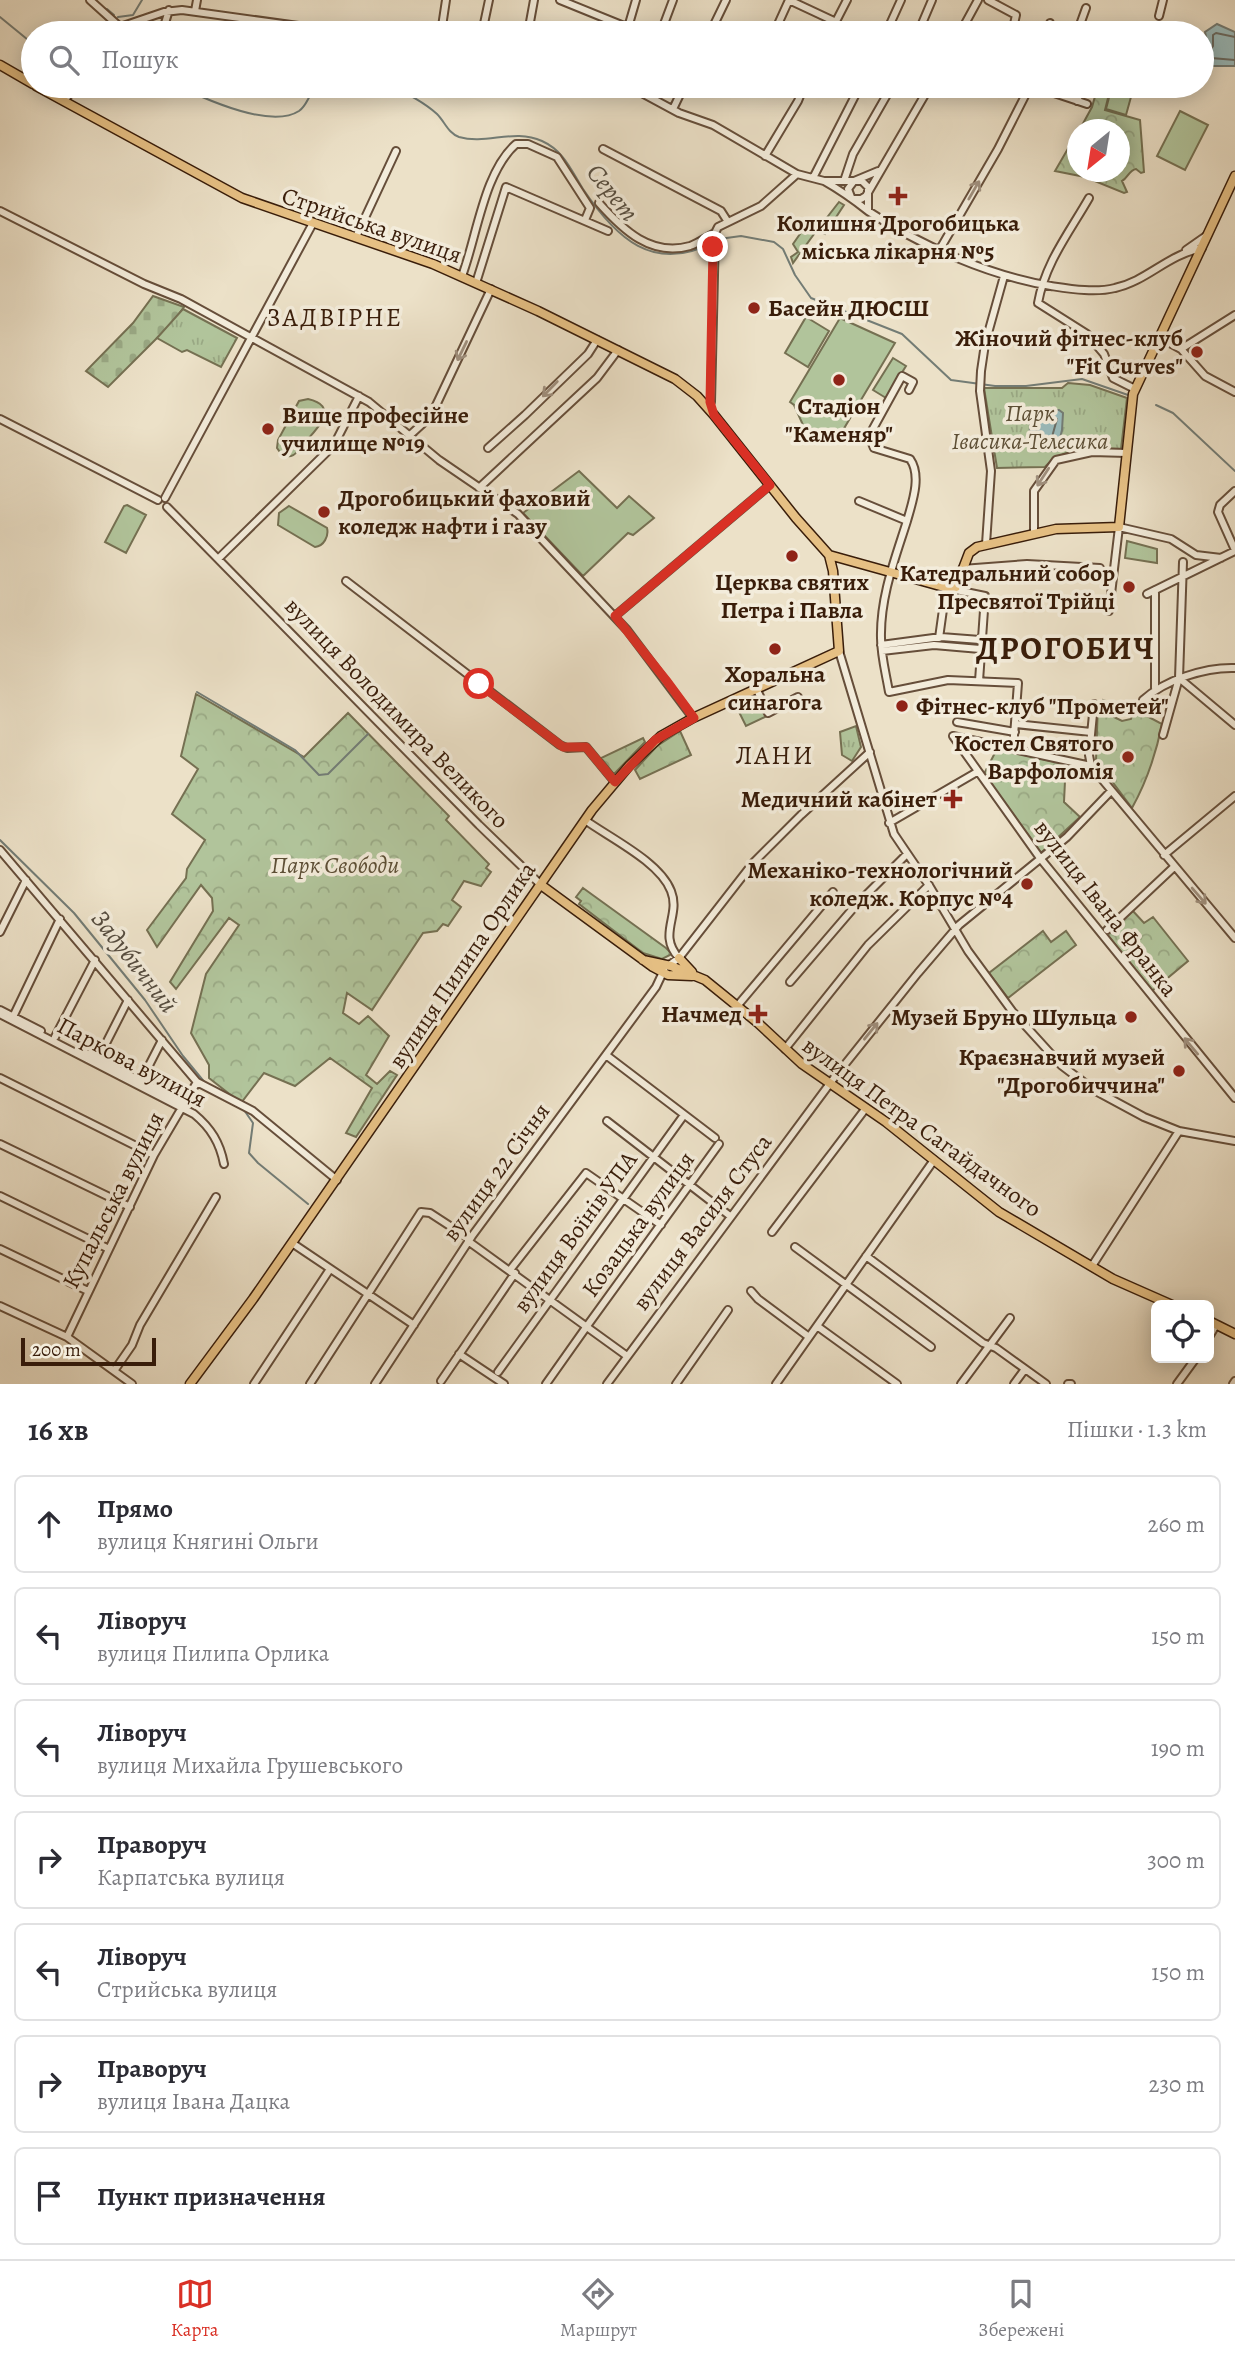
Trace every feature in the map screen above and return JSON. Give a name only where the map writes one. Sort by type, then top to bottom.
[{"type":"main road","name":"Стрийська вулиця","points":[[0,65],[21,77]]},
{"type":"main road","name":"Стрийська вулиця","points":[[57,98],[242,198],[462,276],[618,350],[675,379],[697,396],[709,399],[714,415],[830,555]]},
{"type":"main road","points":[[839,651],[830,555],[949,589],[956,587],[970,551],[986,544],[1056,529],[1119,527],[1133,394],[1235,176]]},
{"type":"main road","name":"вулиця Пилипа Орлика","points":[[190,1384],[337,1180],[585,820],[615,782],[655,740],[756,688],[839,651]]},
{"type":"main road","name":"вулиця Володимира Великого","points":[[541,884],[653,967],[670,971]]},
{"type":"main road","name":"вулиця Петра Сагайдачного","points":[[679,958],[829,1084],[866,1108],[1014,1223],[1125,1285],[1160,1300]]},
{"type":"main road","points":[[643,960],[670,971],[699,977]]},
{"type":"main road","points":[[1214,1324],[1235,1334]]},
{"type":"street","points":[[90,0],[110,21]]},
{"type":"street","points":[[195,11],[197,0]]},
{"type":"street","points":[[443,21],[446,0]]},
{"type":"street","points":[[485,21],[489,0]]},
{"type":"street","points":[[530,21],[534,0]]},
{"type":"street","points":[[560,0],[612,21]]},
{"type":"street","points":[[630,21],[636,0]]},
{"type":"street","points":[[665,21],[673,0]]},
{"type":"street","points":[[716,21],[726,0]]},
{"type":"street","points":[[779,21],[789,0],[834,21]]},
{"type":"street","points":[[836,21],[847,0]]},
{"type":"street","points":[[891,21],[901,0]]},
{"type":"street","points":[[923,21],[932,0]]},
{"type":"street","points":[[967,21],[978,0]]},
{"type":"street","points":[[988,0],[1016,15],[1015,21]]},
{"type":"street","points":[[1159,16],[1163,0]]},
{"type":"street","points":[[1081,21],[1086,8]]},
{"type":"street","points":[[141,21],[169,10],[265,21]]},
{"type":"street","points":[[166,21],[169,10]]},
{"type":"street","points":[[64,102],[67,98]]},
{"type":"street","points":[[652,98],[713,125],[797,174],[824,180],[865,182],[868,210]]},
{"type":"street","points":[[673,109],[678,98]]},
{"type":"street","points":[[765,156],[799,98]]},
{"type":"street","points":[[813,178],[854,98]]},
{"type":"street","points":[[844,181],[853,154],[885,98]]},
{"type":"street","points":[[880,170],[849,186],[849,194],[853,198],[861,199],[868,192],[923,98]]},
{"type":"street","points":[[940,249],[1025,98]]},
{"type":"street","points":[[1072,98],[1087,104]]},
{"type":"street","points":[[462,276],[472,251],[494,173],[500,161],[516,144],[528,144],[557,157],[590,208],[585,220]]},
{"type":"street","points":[[603,149],[721,211],[728,222]]},
{"type":"street","points":[[356,237],[396,151]]},
{"type":"street","points":[[709,399],[714,235],[719,227],[761,206],[797,174]]},
{"type":"street","points":[[824,180],[868,210],[977,267],[1041,285],[1090,290],[1114,288],[1143,277],[1208,235]]},
{"type":"street","points":[[476,283],[506,187],[608,231]]},
{"type":"street","points":[[1089,198],[1056,251],[1041,285],[1038,303],[1087,334],[1104,354],[1112,378],[1133,394]]},
{"type":"street","points":[[599,203],[633,236],[656,247],[669,249],[692,245],[714,235]]},
{"type":"street","points":[[0,211],[144,284],[181,299],[377,407],[439,460],[519,514],[615,616],[694,718]]},
{"type":"street","points":[[0,419],[161,499],[313,223]]},
{"type":"street","points":[[1184,252],[1200,252]]},
{"type":"street","points":[[986,544],[991,471],[980,384],[985,345],[1004,276]]},
{"type":"street","points":[[409,436],[431,416],[491,289]]},
{"type":"street","points":[[1181,349],[1235,316]]},
{"type":"street","points":[[1160,337],[1181,349],[1205,376],[1235,392]]},
{"type":"street","points":[[488,448],[588,354],[597,340]]},
{"type":"street","points":[[479,488],[597,378],[618,350]]},
{"type":"street","points":[[909,390],[913,382],[902,376],[869,436],[874,447],[910,459],[915,473],[907,521],[890,574],[884,604],[882,648],[889,692],[941,681],[1018,682],[1013,749],[1091,766]]},
{"type":"street","points":[[219,558],[334,445],[359,396]]},
{"type":"street","points":[[1034,533],[1034,491],[1056,460],[1092,452],[1126,453]]},
{"type":"street","points":[[615,616],[770,485]]},
{"type":"street","points":[[1147,594],[1235,551],[1218,512],[1220,505],[1235,491]]},
{"type":"street","name":"вулиця Володимира Великого","points":[[161,499],[168,503],[167,507],[459,805],[541,884]]},
{"type":"street","points":[[859,502],[907,521]]},
{"type":"street","points":[[1109,611],[1119,527],[1178,543],[1195,554],[1200,562],[1196,570]]},
{"type":"street","points":[[1178,543],[1187,570],[1196,570]]},
{"type":"street","points":[[1163,734],[1180,678],[1183,561],[1187,555],[1195,554],[1221,558]]},
{"type":"street","points":[[962,569],[1035,564],[1100,568]]},
{"type":"street","points":[[346,581],[560,745],[567,748],[586,747],[615,782]]},
{"type":"street","points":[[939,641],[949,589],[985,596],[979,681]]},
{"type":"street","points":[[1155,590],[1155,688]]},
{"type":"street","points":[[882,648],[939,641],[980,640]]},
{"type":"street","points":[[939,641],[980,649]]},
{"type":"street","points":[[839,651],[889,823],[987,979],[1012,1011],[1071,1074],[1120,1105],[1179,1132],[1235,1141]]},
{"type":"street","points":[[1143,700],[1155,688],[1180,678],[1212,670],[1235,668]]},
{"type":"street","points":[[1180,678],[1235,725]]},
{"type":"street","points":[[756,688],[768,713],[798,697]]},
{"type":"street","points":[[1094,705],[1089,755],[1091,766],[1235,938]]},
{"type":"street","points":[[957,722],[1091,732]]},
{"type":"street","name":"вулиця Івана Франка","points":[[1013,749],[953,736],[1041,859],[1235,1098]]},
{"type":"street","points":[[670,971],[758,857],[870,752]]},
{"type":"street","points":[[889,823],[977,772]]},
{"type":"street","name":"вулиця Василя Стуса","points":[[607,1384],[829,1084],[955,929],[1041,859],[1111,791]]},
{"type":"street","points":[[1164,855],[1235,796]]},
{"type":"street","points":[[585,820],[650,865],[666,880],[674,903],[668,931],[669,943],[679,958]]},
{"type":"street","points":[[0,850],[197,1082],[253,1111],[337,1180]]},
{"type":"street","points":[[790,982],[851,911],[907,854]]},
{"type":"street","points":[[1107,930],[1174,867]]},
{"type":"street","points":[[0,932],[26,880]]},
{"type":"street","points":[[785,1049],[869,945],[929,885]]},
{"type":"street","points":[[738,1005],[834,892]]},
{"type":"street","points":[[12,1018],[60,919]]},
{"type":"street","points":[[55,1037],[95,960]]},
{"type":"street","points":[[653,967],[657,978],[656,987]]},
{"type":"street","name":"вулиця 22 Січня","points":[[374,1384],[469,1240],[670,971]]},
{"type":"street","points":[[98,1059],[128,1000]]},
{"type":"street","name":"Паркова вулиця","points":[[0,1012],[182,1105]]},
{"type":"street","name":"Паркова вулиця","points":[[12,1018],[141,1081],[182,1105],[211,1131],[218,1141],[224,1164]]},
{"type":"street","points":[[141,1081],[162,1040]]},
{"type":"street","points":[[606,1055],[684,1115]]},
{"type":"street","points":[[0,1078],[154,1155]]},
{"type":"street","name":"Купальська вулиця","points":[[67,1337],[154,1155],[197,1082]]},
{"type":"street","points":[[772,1232],[866,1108]]},
{"type":"street","name":"Козацька вулиця","points":[[546,1384],[690,1185],[717,1142],[684,1115]]},
{"type":"street","name":"вулиця Воїнів УПА","points":[[498,1372],[684,1115]]},
{"type":"street","points":[[607,1121],[730,1216]]},
{"type":"street","points":[[1092,1266],[1179,1132]]},
{"type":"street","points":[[0,1143],[130,1207]]},
{"type":"street","points":[[776,1384],[933,1160]]},
{"type":"street","points":[[440,1381],[513,1272],[586,1172],[661,1225]]},
{"type":"street","points":[[0,1196],[108,1249]]},
{"type":"street","points":[[114,1371],[132,1345],[140,1325],[216,1197]]},
{"type":"street","points":[[310,1384],[421,1212],[430,1213],[469,1240],[627,1356]]},
{"type":"street","points":[[292,1243],[414,1325]]},
{"type":"street","points":[[795,1247],[931,1347]]},
{"type":"street","points":[[0,1249],[88,1291]]},
{"type":"street","points":[[866,1256],[1046,1384]]},
{"type":"street","points":[[254,1384],[330,1269]]},
{"type":"street","points":[[751,1291],[809,1338]]},
{"type":"street","points":[[0,1306],[67,1337],[132,1384]]},
{"type":"street","points":[[676,1384],[728,1310]]},
{"type":"street","points":[[961,1384],[1010,1318]]},
{"type":"street","points":[[817,1325],[897,1384]]},
{"type":"street","points":[[459,1353],[504,1384]]},
{"type":"street","points":[[1177,1384],[1192,1363]]},
{"type":"street","points":[[1014,1384],[1025,1369]]},
{"type":"green space","points":[[1095,98],[1108,98],[1105,110],[1140,120],[1144,172],[1136,169],[1130,172],[1130,119],[1085,119]]},
{"type":"green space","points":[[1109,98],[1131,98],[1126,115],[1106,109]]},
{"type":"green space","points":[[1180,111],[1208,125],[1185,170],[1157,156]]},
{"type":"green space","points":[[1067,150],[1067,173],[1055,171]]},
{"type":"green space","points":[[1097,182],[1122,182],[1127,192]]},
{"type":"green space","points":[[839,202],[844,205],[825,234],[817,230],[793,263],[791,257],[798,252],[793,244],[807,224],[818,229]]},
{"type":"green space","points":[[153,296],[184,307],[172,323],[108,387],[86,371],[133,323]]},
{"type":"green space","points":[[183,309],[237,338],[221,367],[187,350],[182,352],[157,338]]},
{"type":"green space","points":[[806,317],[829,331],[808,367],[785,353]]},
{"type":"green space","points":[[840,318],[895,343],[843,430],[822,434],[803,425],[790,402]]},
{"type":"green space","points":[[893,358],[906,366],[886,398],[873,390]]},
{"type":"green space","name":"Парк Івасика-Телесика","points":[[1068,383],[1090,385],[1127,398],[1121,449],[1070,452],[1052,460],[1045,467],[997,468],[984,388],[1062,388]]},
{"type":"green space","points":[[308,399],[323,407],[324,417],[298,452],[291,456],[284,455],[277,448],[278,440],[299,401]]},
{"type":"green space","points":[[579,471],[617,508],[629,496],[654,518],[633,535],[628,533],[583,576],[523,513]]},
{"type":"green space","points":[[127,505],[146,515],[126,553],[105,542]]},
{"type":"green space","points":[[289,506],[327,528],[321,545],[315,547],[278,525],[279,513]]},
{"type":"green space","points":[[1127,541],[1157,549],[1157,563],[1125,558]]},
{"type":"green space","name":"Парк Свободи","points":[[196,694],[304,757],[348,713],[449,816],[446,820],[489,864],[486,868],[491,872],[481,886],[464,881],[452,900],[461,907],[448,926],[443,924],[437,931],[423,933],[372,1010],[347,993],[343,1013],[359,1024],[368,1016],[389,1036],[366,1075],[377,1084],[390,1071],[397,1075],[356,1137],[346,1133],[372,1088],[330,1058],[295,1086],[264,1073],[241,1103],[209,1078],[209,1065],[191,1033],[206,974],[239,925],[229,918],[176,989],[170,982],[213,911],[212,898],[201,885],[157,947],[147,930],[186,878],[187,869],[205,840],[172,814],[198,769],[181,756]]},
{"type":"green space","points":[[757,694],[767,716],[746,726],[735,704]]},
{"type":"green space","points":[[1103,700],[1113,709],[1114,717],[1122,721],[1131,719],[1133,712],[1142,705],[1145,709],[1143,714],[1162,724],[1150,767],[1132,808],[1096,760],[1098,703]]},
{"type":"green space","points":[[856,726],[861,747],[852,761],[842,755],[840,732]]},
{"type":"green space","points":[[680,731],[691,755],[640,779],[635,770],[657,746]]},
{"type":"green space","points":[[643,738],[645,742],[615,773],[601,758]]},
{"type":"green space","points":[[997,749],[1069,765],[1064,802],[1080,817],[1041,853],[984,774]]},
{"type":"green space","points":[[583,888],[672,954],[662,959],[643,953],[579,904],[581,901],[576,897]]},
{"type":"green space","points":[[1132,910],[1144,923],[1153,917],[1188,961],[1152,991],[1106,933]]},
{"type":"green space","points":[[1043,931],[1051,942],[1066,931],[1076,945],[1008,998],[989,973]]},
{"type":"water","points":[[1217,24],[1235,32],[1235,66],[1214,66],[1214,26]]},
{"type":"water","points":[[1033,410],[1059,410],[1063,413],[1057,451],[1029,450]]},
{"type":"waterway","points":[[118,17],[133,15],[142,0]]},
{"type":"waterway","points":[[107,9],[114,15]]},
{"type":"waterway","name":"Серет","points":[[0,17],[21,34]]},
{"type":"waterway","name":"Серет","points":[[204,98],[238,110],[272,117],[287,116],[299,111],[309,98]]},
{"type":"waterway","name":"Серет","points":[[414,98],[437,114],[452,133],[459,137],[480,139],[521,136],[532,137],[550,145],[566,162],[609,222],[638,246],[654,252],[672,254],[692,251],[714,242]]},
{"type":"waterway","name":"Серет","points":[[719,239],[741,236],[774,242],[783,249],[795,275],[811,298],[902,334],[951,380],[995,386],[1026,386],[1082,379],[1128,395]]},
{"type":"waterway","name":"Серет","points":[[1156,405],[1173,413],[1235,471]]},
{"type":"waterway","points":[[197,692],[295,750],[319,775],[328,774],[368,734]]},
{"type":"waterway","name":"Задубичний","points":[[0,840],[74,913],[145,1000],[183,1056],[206,1084]]},
{"type":"waterway","name":"Задубичний","points":[[244,1110],[253,1123],[249,1153],[308,1204]]},
{"type":"place","name":"Колишня Дрогобицька міська лікарня №5","points":[[898,196]]},
{"type":"place","name":"Басейн ДЮСШ","points":[[754,308]]},
{"type":"place","name":"Жіночий фітнес-клуб \"Fit Curves\"","points":[[1197,352]]},
{"type":"place","name":"Стадіон \"Каменяр\"","points":[[839,380]]},
{"type":"place","name":"Вище професійне училище №19","points":[[268,429]]},
{"type":"place","name":"Дрогобицький фаховий коледж нафти і газу","points":[[324,512]]},
{"type":"place","name":"Церква святих Петра і Павла","points":[[792,556]]},
{"type":"place","name":"Катедральний собор Пресвятої Трійці","points":[[1129,587]]},
{"type":"place","name":"Хоральна синагога","points":[[775,649]]},
{"type":"place","name":"Фітнес-клуб \"Прометей\"","points":[[902,706]]},
{"type":"place","name":"Костел Святого Варфоломія","points":[[1128,757]]},
{"type":"place","name":"Медичний кабінет","points":[[953,799]]},
{"type":"place","name":"Механіко-технологічний коледж. Корпус №4","points":[[1027,884]]},
{"type":"place","name":"Начмед","points":[[758,1014]]},
{"type":"place","name":"Музей Бруно Шульца","points":[[1131,1017]]},
{"type":"place","name":"Краєзнавчий музей \"Дрогобиччина\"","points":[[1179,1071]]},
{"type":"district","name":"ЗАДВІРНЕ","points":[[335,317]]},
{"type":"district","name":"ДРОГОБИЧ","points":[[1066,648]]},
{"type":"district","name":"ЛАНИ","points":[[775,755]]},
{"type":"route","points":[[479,684],[563,747],[586,747],[615,782],[655,740],[694,718],[615,616],[770,485],[714,415],[710,402],[713,247]]}]
